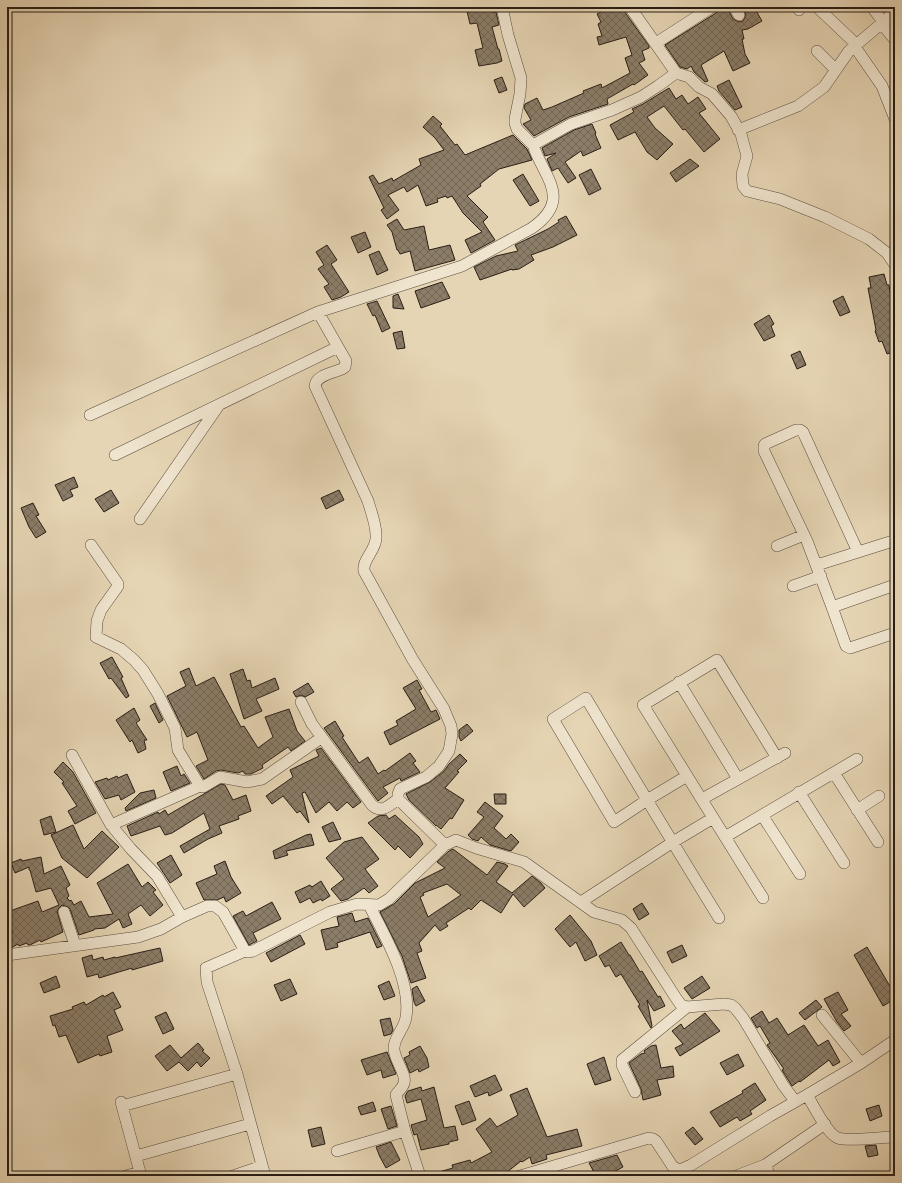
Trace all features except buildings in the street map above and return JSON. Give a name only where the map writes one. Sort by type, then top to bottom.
[{"type":"street","points":[[90,415],[318,312],[462,266],[542,221],[550,212],[552,190],[550,181],[534,152],[533,145],[515,124],[521,78],[508,35],[502,7]]},
{"type":"street","points":[[630,7],[676,73],[688,77],[699,87],[712,94],[731,116],[738,130],[747,156],[742,174],[743,186],[747,191],[780,199],[825,217],[869,238],[887,253],[895,265]]},
{"type":"street","points":[[817,7],[856,46],[882,86],[895,119]]},
{"type":"street","points":[[872,7],[895,40]]},
{"type":"street","points":[[656,43],[705,9]]},
{"type":"street","points":[[738,130],[798,106],[824,87],[849,51],[895,12]]},
{"type":"street","points":[[817,51],[836,70]]},
{"type":"street","points":[[533,145],[571,124],[612,110],[642,97],[676,73]]},
{"type":"street","points":[[318,312],[346,361],[345,367],[318,379],[316,386],[368,501],[373,520],[376,538],[373,548],[364,565],[364,571],[396,630],[444,709],[451,726],[452,734],[449,751],[439,766],[426,777],[400,789],[398,792],[398,799],[445,844]]},
{"type":"street","points":[[115,455],[338,347]]},
{"type":"street","points":[[140,519],[220,404]]},
{"type":"street","points":[[858,552],[803,432],[796,430],[765,444],[764,448],[819,570],[846,646],[848,648],[895,633]]},
{"type":"street","points":[[777,546],[804,535]]},
{"type":"street","points":[[793,586],[819,570],[858,552],[893,541]]},
{"type":"street","points":[[92,545],[118,584],[101,610],[97,621],[96,637],[121,649],[143,670],[158,694],[175,728],[178,750],[200,786]]},
{"type":"street","points":[[832,607],[895,585]]},
{"type":"street","points":[[702,799],[781,755],[717,660],[643,705],[763,898]]},
{"type":"street","points":[[679,682],[738,779]]},
{"type":"street","points":[[687,776],[647,800],[614,822],[553,719],[586,698],[647,800],[719,918]]},
{"type":"street","points":[[301,702],[321,738],[374,807],[378,810],[382,809],[398,799]]},
{"type":"street","points":[[111,824],[200,786],[203,787],[220,777],[247,782],[262,779],[321,738]]},
{"type":"street","points":[[72,755],[111,824],[131,849],[157,876],[182,917]]},
{"type":"street","points":[[725,837],[857,759]]},
{"type":"street","points":[[834,772],[878,842]]},
{"type":"street","points":[[799,792],[844,863]]},
{"type":"street","points":[[857,810],[879,796]]},
{"type":"street","points":[[762,815],[800,874]]},
{"type":"street","points":[[581,902],[673,842],[713,818]]},
{"type":"street","points":[[233,1176],[264,1171],[237,1074],[207,982],[206,968],[245,951],[253,951],[330,912],[357,904],[379,905],[389,899],[445,844],[456,840],[476,848],[524,862],[594,912],[618,918],[628,924],[681,1005],[687,1007],[724,1004],[731,1005],[735,1008],[743,1018],[783,1085],[795,1101]]},
{"type":"street","points":[[369,904],[395,956],[404,985],[406,998],[406,1018],[394,1047],[394,1053],[404,1079],[404,1084],[396,1095],[405,1131],[420,1176]]},
{"type":"street","points":[[7,956],[75,945],[119,941],[138,937],[162,929],[182,917],[207,906],[213,905],[218,907],[223,912],[245,951]]},
{"type":"street","points":[[64,912],[75,945]]},
{"type":"street","points":[[636,1092],[622,1065],[622,1060],[687,1007]]},
{"type":"street","points":[[822,1015],[861,1063]]},
{"type":"street","points":[[520,1176],[649,1138],[656,1141],[673,1167],[680,1170],[691,1165],[770,1116],[861,1063],[895,1040]]},
{"type":"street","points":[[126,1176],[141,1174],[122,1104],[237,1074]]},
{"type":"street","points":[[807,1095],[824,1124],[838,1138],[894,1139]]},
{"type":"street","points":[[136,1156],[250,1124]]},
{"type":"street","points":[[736,1176],[765,1164],[824,1124]]},
{"type":"street","points":[[337,1151],[405,1131]]},
{"type":"street","points":[[765,1164],[770,1176]]}]
